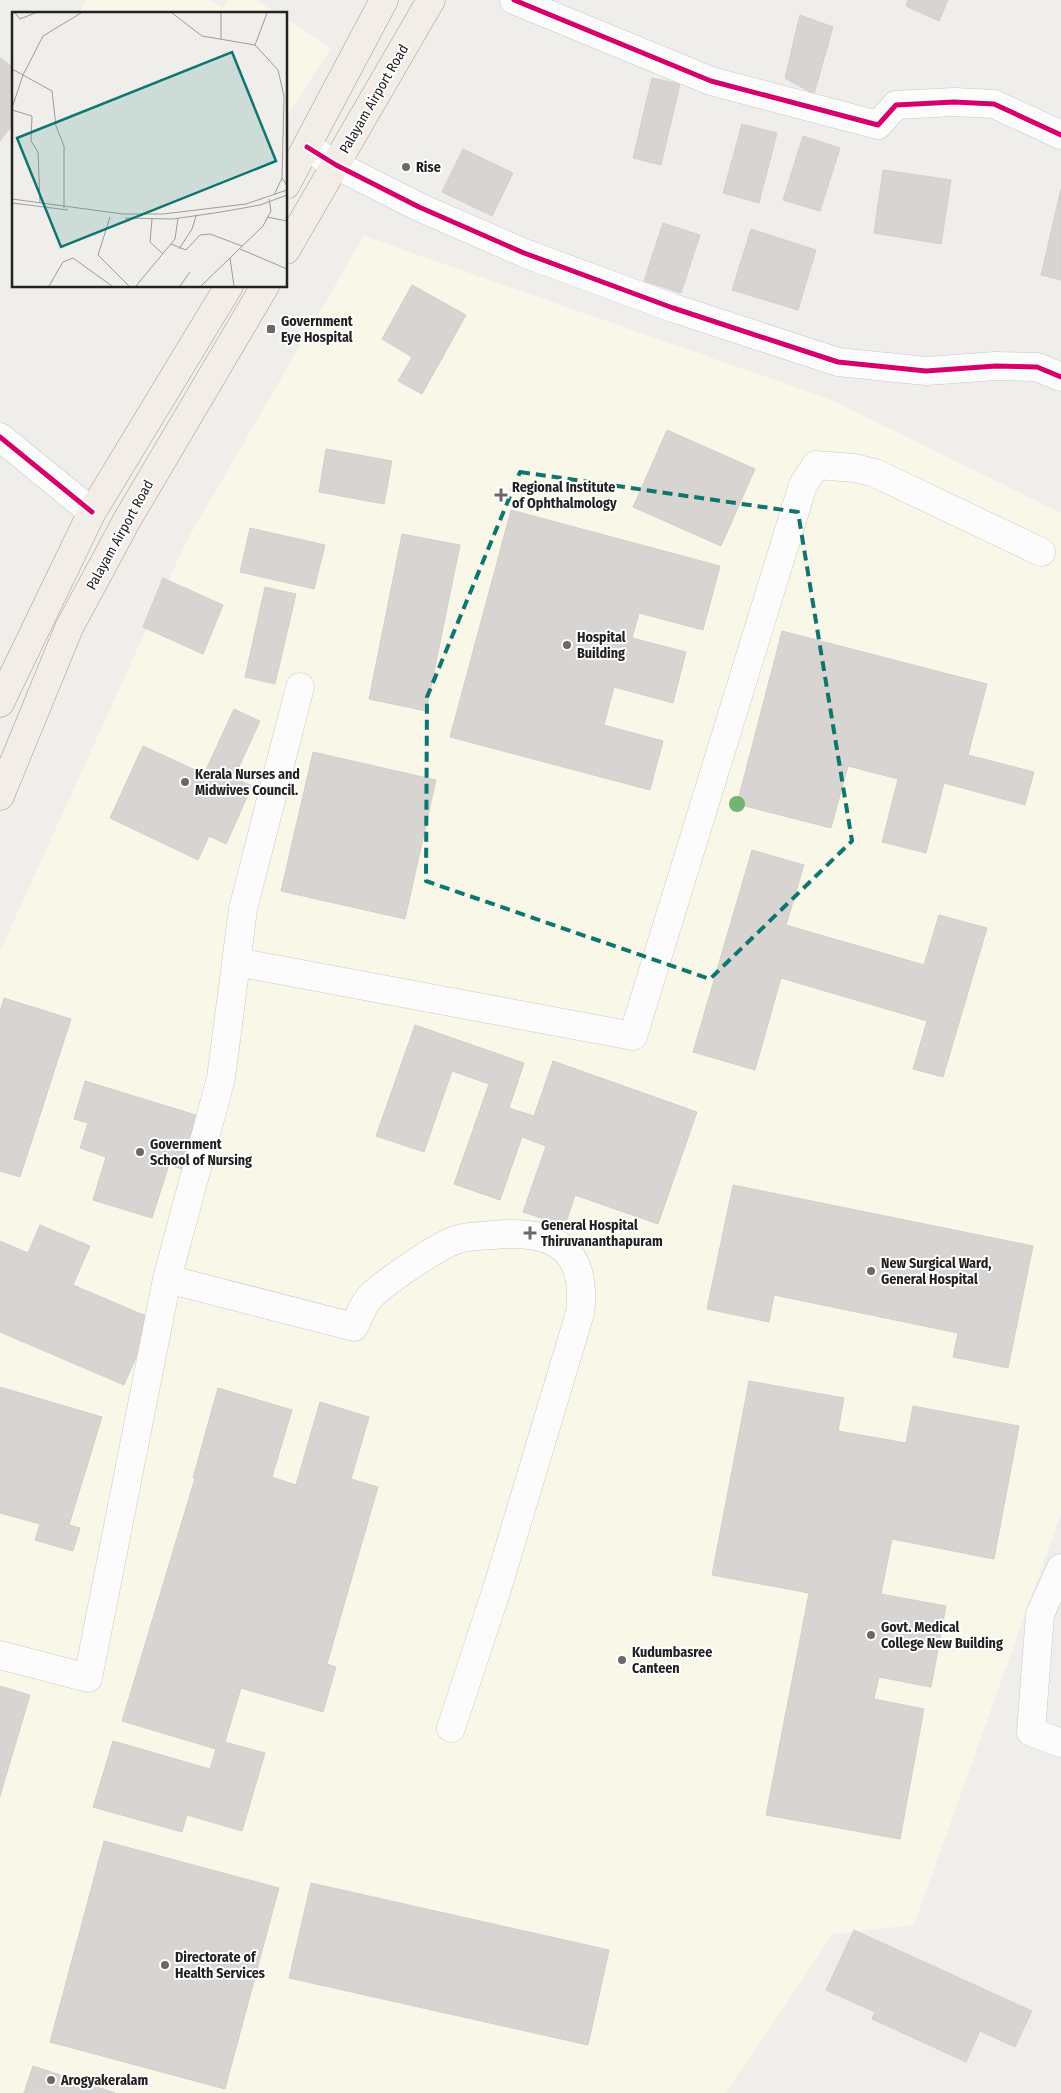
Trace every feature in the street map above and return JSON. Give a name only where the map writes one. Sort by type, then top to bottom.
[{"type":"main road","points":[[288,180],[384,0]]},
{"type":"main road","name":"Palayam Airport Road","points":[[288,247],[431,0]]},
{"type":"main road","points":[[0,703],[92,512],[228,288]]},
{"type":"main road","name":"Palayam Airport Road","points":[[0,796],[69,628],[127,520],[264,288]]},
{"type":"street","points":[[514,0],[711,81],[878,125],[896,104],[954,102],[994,104],[1061,135]]},
{"type":"street","points":[[307,146],[336,165],[419,207],[524,253],[673,308],[838,362],[926,371],[996,366],[1037,367],[1061,377]]},
{"type":"street","points":[[0,437],[92,512]]},
{"type":"street","points":[[236,962],[633,1036],[803,485],[816,465],[855,468],[875,473],[1042,552]]},
{"type":"street","points":[[0,1655],[88,1678],[167,1279],[221,1078],[243,910],[300,687]]},
{"type":"street","points":[[167,1279],[354,1327],[369,1298],[409,1267],[458,1239],[532,1234],[556,1242],[577,1266],[582,1290],[580,1314],[497,1589],[451,1728]]},
{"type":"street","points":[[1061,1568],[1040,1614],[1031,1732],[1061,1743]]},
{"type":"highlighted area","points":[[520,472],[798,512],[852,841],[710,979],[426,881],[427,697]]},
{"type":"shaded area","points":[[87,0],[209,0],[223,8],[228,0],[256,0],[275,12],[79,12]]},
{"type":"shaded area","points":[[288,20],[331,48],[288,115]]},
{"type":"shaded area","name":"General Hospital Thiruvananthapuram","points":[[364,236],[829,399],[1061,513],[1061,1514],[914,1925],[833,1934],[726,2093],[0,2093],[0,951],[186,542]]},
{"type":"building","points":[[908,0],[948,0],[939,21],[906,6]]},
{"type":"building","points":[[800,15],[833,27],[814,94],[785,78]]},
{"type":"building","points":[[0,58],[12,67],[12,126],[0,141]]},
{"type":"building","points":[[652,78],[680,84],[661,165],[633,158]]},
{"type":"building","points":[[742,124],[777,133],[759,203],[723,193]]},
{"type":"building","points":[[803,136],[840,148],[820,211],[783,200]]},
{"type":"building","points":[[463,149],[513,173],[492,216],[442,192]]},
{"type":"building","points":[[883,170],[951,180],[941,244],[874,233]]},
{"type":"building","points":[[1061,189],[1061,280],[1041,275]]},
{"type":"building","points":[[663,223],[700,235],[681,293],[644,281]]},
{"type":"building","points":[[751,229],[816,250],[798,310],[732,290]]},
{"type":"building","points":[[412,285],[466,315],[422,394],[398,381],[412,357],[382,339]]},
{"type":"building","points":[[667,430],[755,469],[721,546],[633,507]]},
{"type":"building","points":[[326,449],[392,461],[384,504],[319,492]]},
{"type":"building","name":"Hospital Building","points":[[511,510],[720,566],[703,630],[639,613],[632,638],[686,652],[673,703],[614,687],[604,725],[663,741],[650,790],[450,737]]},
{"type":"building","points":[[250,528],[325,545],[314,589],[240,572]]},
{"type":"building","points":[[402,534],[460,545],[426,711],[369,699]]},
{"type":"building","points":[[163,578],[223,605],[203,654],[143,627]]},
{"type":"building","points":[[265,587],[296,594],[275,684],[245,677]]},
{"type":"building","points":[[782,631],[987,684],[968,755],[1034,772],[1025,805],[944,783],[926,853],[882,842],[898,779],[848,766],[831,828],[737,804]]},
{"type":"building","name":"Kerala Nurses and Midwives Council.","points":[[234,709],[260,721],[234,778],[252,786],[226,844],[209,836],[198,860],[110,818],[143,746],[204,774]]},
{"type":"building","points":[[313,752],[436,780],[405,919],[281,891]]},
{"type":"building","points":[[752,850],[804,865],[786,925],[924,965],[939,915],[987,928],[943,1077],[913,1069],[927,1021],[781,978],[755,1070],[693,1052]]},
{"type":"building","points":[[4,998],[71,1019],[20,1177],[0,1171],[0,1012]]},
{"type":"building","points":[[415,1025],[524,1063],[509,1108],[534,1116],[553,1061],[697,1112],[658,1224],[575,1195],[565,1226],[523,1212],[546,1146],[522,1137],[500,1200],[454,1184],[489,1084],[452,1071],[424,1152],[376,1136]]},
{"type":"building","name":"Government School of Nursing","points":[[85,1081],[199,1116],[182,1169],[169,1165],[152,1218],[93,1200],[106,1157],[80,1148],[88,1123],[74,1119]]},
{"type":"building","name":"New Surgical Ward, General Hospital","points":[[733,1185],[1033,1246],[1008,1368],[953,1357],[958,1333],[774,1295],[769,1322],[707,1309]]},
{"type":"building","points":[[40,1225],[90,1246],[73,1285],[153,1319],[124,1385],[0,1332],[0,1241],[28,1253]]},
{"type":"building","name":"Govt. Medical College New Building","points":[[749,1381],[844,1398],[838,1431],[906,1443],[913,1406],[1019,1426],[994,1559],[892,1539],[881,1594],[946,1606],[931,1687],[879,1677],[874,1699],[924,1709],[900,1839],[766,1815],[809,1593],[712,1575]]},
{"type":"building","points":[[0,1387],[102,1417],[69,1525],[80,1528],[73,1551],[35,1540],[40,1524],[0,1513]]},
{"type":"building","points":[[218,1388],[292,1410],[272,1477],[296,1485],[320,1402],[369,1417],[351,1479],[378,1487],[327,1664],[336,1667],[323,1712],[241,1688],[225,1742],[265,1753],[242,1831],[187,1815],[182,1832],[93,1807],[113,1741],[210,1769],[216,1749],[122,1721],[195,1478],[193,1478]]},
{"type":"building","points":[[0,1686],[30,1695],[0,1796]]},
{"type":"building","name":"Directorate of Health Services","points":[[104,1841],[279,1888],[225,2089],[50,2042]]},
{"type":"building","points":[[311,1883],[609,1950],[588,2045],[289,1978]]},
{"type":"building","points":[[854,1930],[1032,2011],[1015,2047],[980,2031],[966,2062],[872,2019],[875,2012],[826,1990]]},
{"type":"building","name":"Arogyakeralam","points":[[33,2066],[115,2093],[24,2093]]},
{"type":"cycle path","points":[[514,0],[711,81],[878,125],[896,105],[954,102],[994,104],[1061,135]]},
{"type":"cycle path","points":[[307,147],[336,165],[419,207],[524,253],[673,308],[838,362],[926,371],[996,366],[1037,367],[1061,377]]},
{"type":"cycle path","points":[[0,437],[92,512]]},
{"type":"place","name":"Rise","points":[[406,167]]},
{"type":"place","name":"Government Eye Hospital","points":[[271,329]]},
{"type":"place","name":"Regional Institute of Ophthalmology","points":[[501,495]]},
{"type":"place","name":"Hospital Building","points":[[567,645]]},
{"type":"place","name":"Kerala Nurses and Midwives Council.","points":[[185,782]]},
{"type":"place","name":"Government School of Nursing","points":[[140,1152]]},
{"type":"place","name":"General Hospital Thiruvananthapuram","points":[[530,1233]]},
{"type":"place","name":"New Surgical Ward, General Hospital","points":[[871,1271]]},
{"type":"place","name":"Govt. Medical College New Building","points":[[871,1635]]},
{"type":"place","name":"Kudumbasree Canteen","points":[[622,1660]]},
{"type":"place","name":"Directorate of Health Services","points":[[165,1965]]},
{"type":"place","name":"Arogyakeralam","points":[[51,2080]]}]
